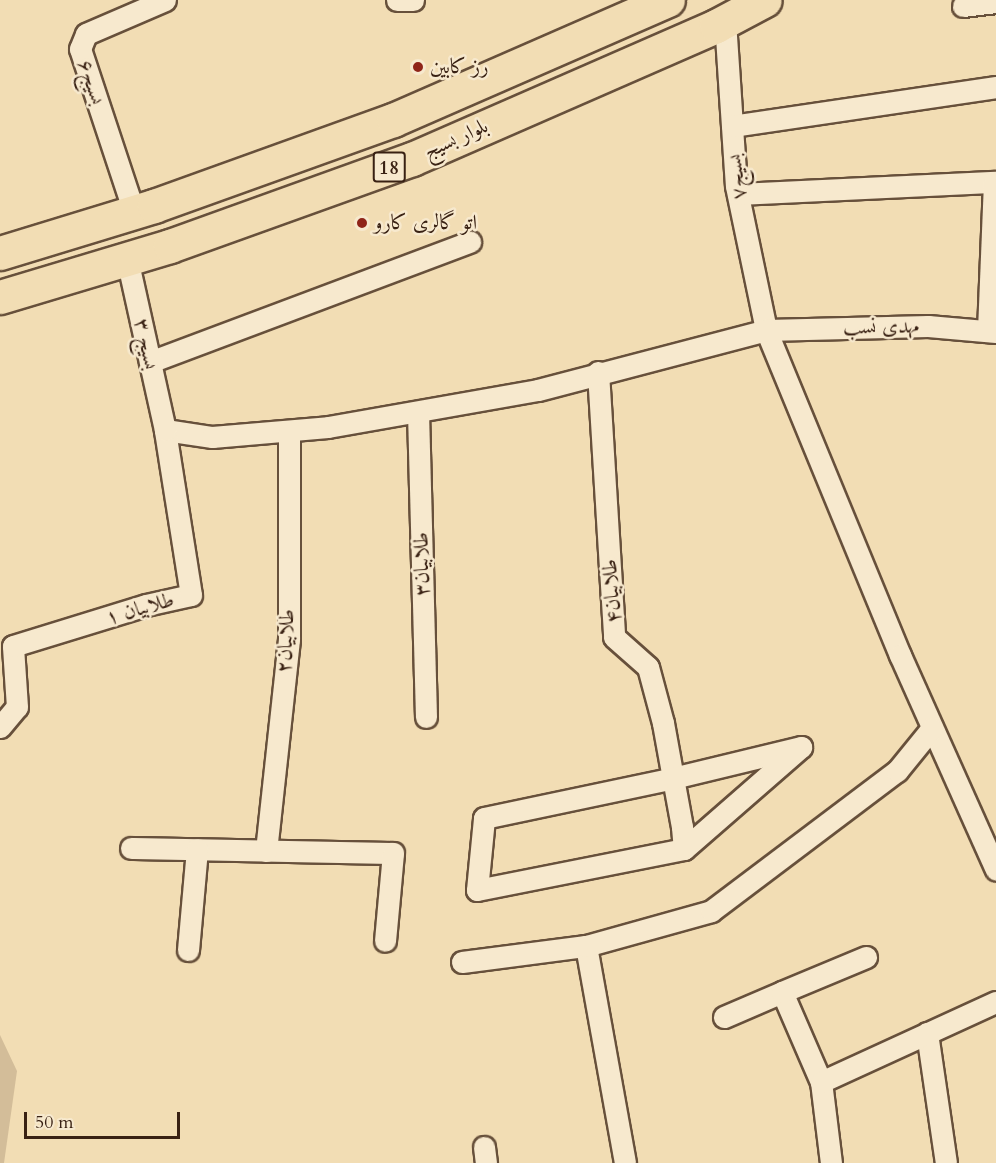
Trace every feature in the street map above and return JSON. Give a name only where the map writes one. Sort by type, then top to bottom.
[{"type":"main road","name":"بلوار بسیج","points":[[0,253],[135,212],[393,120],[668,0]]},
{"type":"main road","name":"بلوار بسیج","points":[[0,297],[127,259],[412,159],[725,21],[765,0]]},
{"type":"street","name":"بسیج۶","points":[[135,212],[80,49],[86,33],[165,0]]},
{"type":"street","points":[[397,0],[413,0]]},
{"type":"street","points":[[963,6],[996,2]]},
{"type":"street","name":"بسیج۷","points":[[725,21],[738,194],[766,330],[932,728],[996,870]]},
{"type":"street","points":[[732,126],[996,87]]},
{"type":"street","points":[[738,194],[995,182],[992,332]]},
{"type":"street","points":[[150,362],[470,242]]},
{"type":"street","name":"بسیج ۳","points":[[127,259],[165,430]]},
{"type":"street","name":"مهدی نسب","points":[[165,430],[212,437],[289,431],[418,412],[538,390],[598,372],[766,330],[928,326],[992,332]]},
{"type":"street","name":"طلابیان۴","points":[[598,372],[614,638],[648,667],[673,778],[684,849]]},
{"type":"street","name":"طلابیان۳","points":[[418,412],[426,717]]},
{"type":"street","name":"طلابیان ۱","points":[[0,727],[17,707],[7,648],[191,595],[165,430]]},
{"type":"street","name":"طلابیان۲","points":[[266,851],[289,639],[289,431]]},
{"type":"street","points":[[462,962],[586,946],[711,911],[897,771],[932,728]]},
{"type":"street","points":[[801,747],[684,849],[477,890],[484,818],[673,778],[801,747]]},
{"type":"street","points":[[131,848],[393,853],[385,942]]},
{"type":"street","points":[[188,950],[197,849]]},
{"type":"street","points":[[586,946],[625,1163]]},
{"type":"street","points":[[724,1017],[866,957]]},
{"type":"street","points":[[782,992],[820,1082],[831,1163]]},
{"type":"street","points":[[820,1082],[996,1002]]},
{"type":"street","points":[[927,1033],[946,1163]]},
{"type":"shaded area","points":[[0,1035],[17,1071],[4,1163],[0,1163]]},
{"type":"place","name":"رز کابین","points":[[418,67]]},
{"type":"place","name":"اتو گالری کارو","points":[[362,223]]}]
